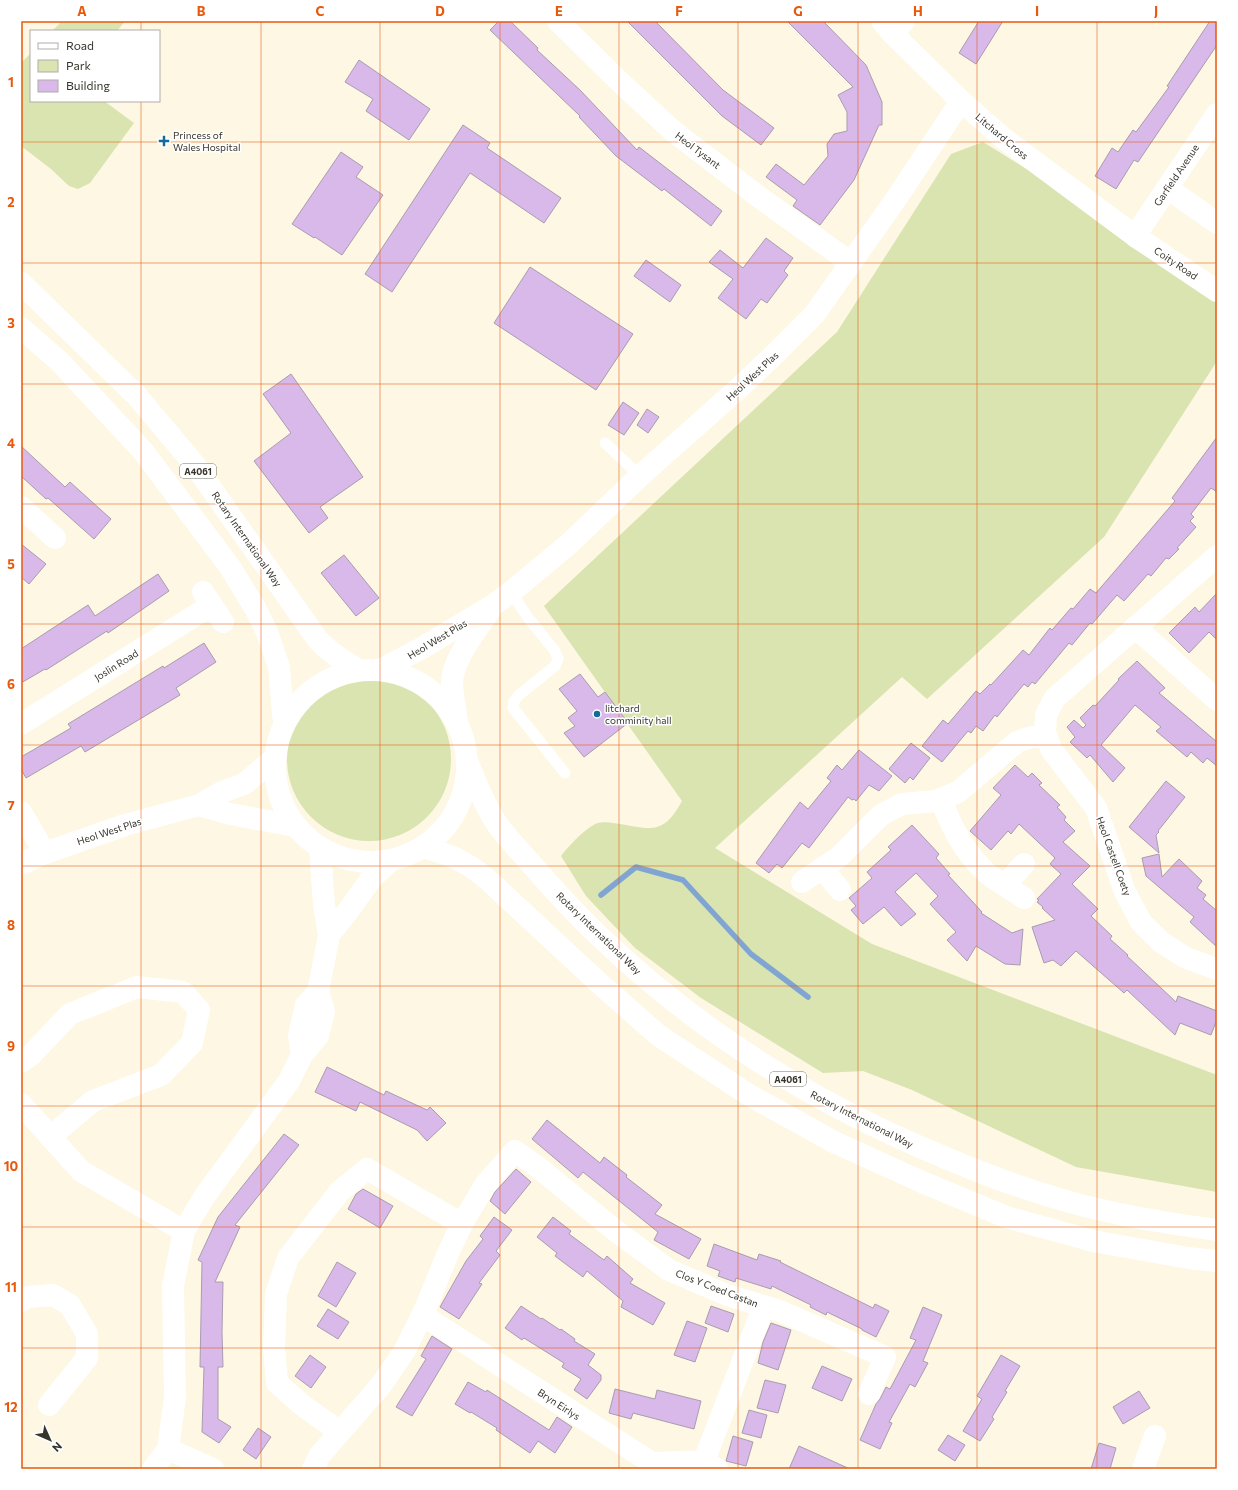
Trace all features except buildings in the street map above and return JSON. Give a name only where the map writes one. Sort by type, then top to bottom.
[{"type":"street","name":"Heol Tysant","points":[[558,21],[620,83],[673,131],[850,263]]},
{"type":"street","name":"Litchard Cross","points":[[893,25],[961,101],[1018,150],[1135,236]]},
{"type":"street","name":"Heol West Plas","points":[[380,670],[417,651],[492,606],[511,592],[570,543],[640,476],[739,388],[814,315],[896,199],[961,101]]},
{"type":"street","name":"Garfield Avenue","points":[[1135,236],[1217,114]]},
{"type":"street","points":[[1167,188],[1217,223]]},
{"type":"street","name":"Coity Road","points":[[1135,236],[1217,291]]},
{"type":"street","name":"Rotary International Way","points":[[21,283],[137,396],[194,464],[318,640],[336,657],[359,670]]},
{"type":"street","name":"A4061","points":[[21,328],[59,361],[143,451],[230,567],[255,608],[267,632],[279,667],[284,724]]},
{"type":"street","points":[[21,507],[55,538]]},
{"type":"street","name":"Heol Castell Coety","points":[[1217,556],[1055,698],[1046,715],[1045,732],[1051,749],[1096,808],[1125,892],[1141,922],[1161,942],[1186,958],[1217,969]]},
{"type":"street","name":"Joslin Road","points":[[21,724],[213,606]]},
{"type":"street","name":"Heol West Plas","points":[[457,723],[452,682],[455,670],[461,653],[492,606]]},
{"type":"street","points":[[1135,627],[1217,700]]},
{"type":"street","points":[[359,670],[380,670],[412,678],[438,697],[457,723],[464,742],[467,762],[466,782],[460,801],[451,819],[438,834],[422,847],[408,855],[391,860],[373,862],[355,861],[337,856],[320,848],[296,826],[283,806],[276,782],[275,758],[278,740],[284,724],[297,704],[314,688],[336,676],[359,670]]},
{"type":"street","points":[[802,882],[839,857],[881,815],[902,804],[941,799],[958,792],[1017,742],[1031,737],[1046,737]]},
{"type":"street","name":"Heol West Plas","points":[[21,864],[45,853],[125,825],[199,805],[222,792],[244,784],[275,758]]},
{"type":"street","name":"Rotary International Way","points":[[467,762],[482,797],[497,824],[576,913],[627,963],[689,1014],[748,1056],[818,1098],[871,1125],[980,1173],[1064,1200],[1146,1220],[1217,1230]]},
{"type":"street","points":[[941,799],[949,821],[969,854],[988,874],[1024,898]]},
{"type":"street","name":"Heol West Plas","points":[[199,805],[237,815],[296,826]]},
{"type":"street","points":[[21,812],[45,853]]},
{"type":"street","points":[[422,847],[447,854],[468,864],[487,879],[598,982],[658,1035],[749,1095],[834,1142],[922,1182],[1006,1217],[1093,1241],[1188,1258],[1217,1261]]},
{"type":"street","points":[[153,1469],[168,1449],[175,1397],[173,1286],[184,1231],[204,1197],[289,1081],[302,1055],[298,1036],[306,1005],[318,992],[329,935],[324,905],[320,848]]},
{"type":"street","points":[[329,935],[371,879],[391,860]]},
{"type":"street","points":[[1005,885],[1024,864]]},
{"type":"street","points":[[822,868],[840,890]]},
{"type":"street","points":[[21,1062],[31,1055],[70,1014],[137,987],[183,992],[199,1010],[192,1043],[161,1075],[93,1102],[50,1137]]},
{"type":"street","points":[[21,1104],[81,1171],[184,1231]]},
{"type":"street","name":"Clos Y Coed Castan","points":[[462,1224],[485,1185],[515,1151],[539,1168],[617,1232],[669,1270],[727,1295],[780,1311],[885,1357],[869,1394]]},
{"type":"street","points":[[313,1469],[320,1455],[382,1384],[405,1350],[462,1224],[367,1170],[340,1191],[288,1258],[276,1294],[274,1348],[277,1383],[302,1404],[340,1432]]},
{"type":"street","points":[[21,1301],[28,1297],[53,1296],[70,1306],[87,1334],[87,1358],[48,1405]]},
{"type":"street","points":[[711,1465],[764,1306]]},
{"type":"street","name":"Bryn Eirlys","points":[[422,1315],[651,1466],[711,1465]]},
{"type":"street","points":[[1143,1469],[1155,1436]]},
{"type":"street","points":[[168,1449],[213,1469]]},
{"type":"lane","points":[[605,443],[640,476]]},
{"type":"lane","points":[[511,592],[529,619],[555,651],[558,659],[555,666],[519,695],[514,701],[513,708],[565,773]]},
{"type":"green space","points":[[62,21],[125,21],[118,30],[53,30]]},
{"type":"green space","points":[[30,54],[30,102],[105,102],[134,123],[90,183],[78,189],[69,186],[51,169],[21,146],[21,63]]},
{"type":"green space","points":[[983,142],[1135,236],[1217,291],[1217,361],[1104,537],[927,699],[902,677],[715,848],[872,944],[1217,1075],[1217,1192],[1076,1167],[912,1090],[863,1071],[823,1073],[701,998],[635,948],[586,896],[561,856],[578,837],[598,823],[615,823],[641,828],[657,827],[663,824],[676,812],[682,801],[544,606],[837,332],[951,154]]},
{"type":"green space","points":[[369,677],[400,683],[427,701],[445,728],[451,759],[445,790],[427,817],[400,835],[369,841],[338,835],[311,817],[293,790],[287,759],[293,728],[311,701],[338,683]]},
{"type":"waterway","points":[[601,895],[636,867],[683,880],[751,954],[808,997]]},
{"type":"place","name":"Princess of Wales Hospital","points":[[164,141]]},
{"type":"place","name":"litchard comminity hall","points":[[597,714]]}]
